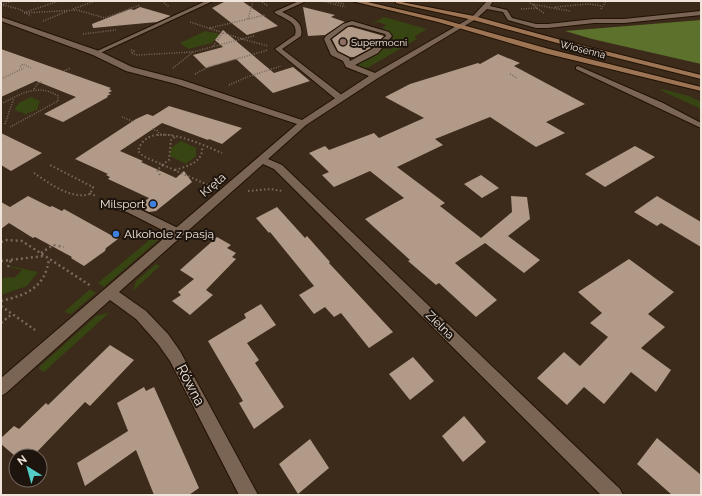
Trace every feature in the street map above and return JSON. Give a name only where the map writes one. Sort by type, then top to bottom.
[{"type":"main road","name":"Wiosenna","points":[[355,1],[461,26],[547,51],[701,89]]},
{"type":"main road","name":"Wiosenna","points":[[393,1],[474,18],[559,42],[701,77]]},
{"type":"main road","points":[[405,12],[415,6]]},
{"type":"street","name":"Kręta","points":[[1,388],[303,123],[375,76],[474,18],[490,1]]},
{"type":"street","points":[[486,7],[505,11],[510,19],[539,26],[594,21],[624,21],[701,13]]},
{"type":"street","points":[[2,20],[96,53],[129,69],[212,92],[303,123]]},
{"type":"street","points":[[349,65],[375,51],[389,36],[382,31],[352,23],[345,25],[327,39],[334,53],[346,60],[349,65],[375,76]]},
{"type":"street","name":"Zielna","points":[[262,160],[278,167],[614,495]]},
{"type":"street","name":"Równa","points":[[110,293],[141,315],[163,339],[175,356],[249,495]]},
{"type":"lane","points":[[96,53],[210,1]]},
{"type":"lane","points":[[277,12],[298,2]]},
{"type":"lane","points":[[277,12],[295,22],[300,29],[298,36],[278,49],[340,98]]},
{"type":"lane","points":[[578,68],[660,105],[701,126]]},
{"type":"lane","points":[[117,207],[129,209],[178,233]]},
{"type":"path","points":[[2,5],[13,1]]},
{"type":"path","points":[[2,20],[59,1]]},
{"type":"path","points":[[43,21],[95,1]]},
{"type":"path","points":[[248,19],[253,1]]},
{"type":"path","points":[[528,1],[537,8]]},
{"type":"path","points":[[599,12],[606,1]]},
{"type":"path","points":[[24,13],[77,10],[105,18],[140,4]]},
{"type":"path","points":[[531,4],[570,11]]},
{"type":"path","points":[[522,9],[588,4],[602,6]]},
{"type":"path","points":[[2,5],[19,9],[31,16]]},
{"type":"path","points":[[210,28],[277,12]]},
{"type":"path","points":[[190,22],[278,49]]},
{"type":"path","points":[[59,40],[71,36],[119,30]]},
{"type":"path","points":[[213,46],[223,33]]},
{"type":"path","points":[[134,54],[193,52],[254,36]]},
{"type":"path","points":[[178,64],[193,52]]},
{"type":"path","points":[[179,82],[208,67],[255,54]]},
{"type":"path","points":[[212,92],[247,77],[295,62]]},
{"type":"path","points":[[1,79],[24,69],[19,66],[23,64],[31,68]]},
{"type":"path","points":[[64,71],[71,68]]},
{"type":"path","points":[[510,74],[517,78]]},
{"type":"path","points":[[1,104],[33,89],[38,83],[43,81]]},
{"type":"path","points":[[10,127],[58,101],[58,96],[55,93],[33,89]]},
{"type":"path","points":[[5,124],[14,97]]},
{"type":"path","points":[[122,117],[132,121]]},
{"type":"path","points":[[152,129],[158,131],[159,134]]},
{"type":"path","points":[[208,185],[142,156],[138,151],[140,144],[143,141],[159,134],[170,134],[222,153]]},
{"type":"path","points":[[160,175],[156,170],[169,160],[171,140],[177,136]]},
{"type":"path","points":[[175,170],[187,167],[196,162],[202,156],[202,146]]},
{"type":"path","points":[[48,164],[92,187],[90,193]]},
{"type":"path","points":[[34,173],[77,196],[90,193],[97,197]]},
{"type":"path","points":[[246,191],[271,189],[285,192]]},
{"type":"path","points":[[1,242],[8,240],[22,241],[91,286]]},
{"type":"path","points":[[41,253],[53,245],[64,247]]},
{"type":"path","points":[[1,261],[44,256]]},
{"type":"path","points":[[1,301],[28,294],[45,276],[49,265],[49,258]]},
{"type":"path","points":[[8,267],[11,260]]},
{"type":"path","points":[[1,306],[35,330]]},
{"type":"path","points":[[1,323],[12,314]]},
{"type":"green space","points":[[384,17],[427,29],[414,37],[417,39],[369,67],[365,68],[359,66],[358,63],[382,49],[391,49],[399,42],[393,40],[392,34],[382,29],[386,25],[378,22],[371,24]]},
{"type":"green space","points":[[701,20],[701,64],[592,39],[565,31]]},
{"type":"green space","points":[[205,31],[220,34],[212,43],[188,49],[180,43]]},
{"type":"green space","points":[[662,89],[689,96],[701,102],[701,109],[660,90]]},
{"type":"green space","points":[[31,97],[40,101],[37,110],[26,114],[14,110],[19,103]]},
{"type":"green space","points":[[181,141],[196,148],[196,156],[186,164],[170,156],[171,148]]},
{"type":"green space","points":[[160,231],[164,235],[104,287],[98,283]]},
{"type":"green space","points":[[156,264],[160,266],[133,291],[136,281]]},
{"type":"green space","points":[[10,266],[38,272],[27,286],[1,295],[1,279],[9,277],[14,278],[22,270],[9,267],[1,273]]},
{"type":"green space","points":[[89,290],[96,293],[71,314],[64,312]]},
{"type":"green space","points":[[110,312],[44,372],[39,369],[40,366],[96,316]]},
{"type":"building","points":[[226,1],[242,1],[278,26],[247,35],[212,8]]},
{"type":"building","points":[[140,7],[171,16],[157,22],[93,28],[92,24],[130,9],[134,10]]},
{"type":"building","points":[[303,7],[335,15],[331,17],[345,22],[325,35],[308,36]]},
{"type":"building","points":[[348,27],[384,36],[371,48],[354,57],[350,57],[338,51],[332,39]]},
{"type":"building","points":[[223,30],[274,73],[293,67],[310,81],[273,93],[236,59],[206,68],[193,55],[223,47],[215,40]]},
{"type":"building","points":[[1,49],[111,88],[109,89],[112,91],[108,93],[111,94],[63,122],[44,114],[76,97],[36,81],[1,97]]},
{"type":"building","points":[[498,54],[520,63],[514,66],[585,104],[546,122],[565,133],[536,147],[490,117],[435,139],[443,145],[397,167],[445,203],[440,206],[481,238],[512,212],[511,196],[527,197],[530,219],[508,236],[540,260],[524,273],[485,243],[455,263],[497,300],[476,317],[439,283],[436,285],[408,261],[410,260],[365,219],[404,198],[370,171],[334,187],[322,175],[329,172],[309,153],[325,146],[329,150],[374,133],[379,138],[424,118],[385,97],[410,84],[478,63],[480,64]]},
{"type":"building","points":[[169,106],[242,128],[222,144],[162,123],[120,151],[176,178],[184,171],[192,182],[156,211],[149,212],[138,207],[149,198],[108,179],[110,177],[106,175],[108,174],[75,159],[136,119],[147,114],[153,116]]},
{"type":"building","points":[[1,133],[42,153],[11,171],[1,165]]},
{"type":"building","points":[[635,146],[655,157],[605,187],[585,174]]},
{"type":"building","points":[[481,175],[499,188],[482,198],[464,184]]},
{"type":"building","points":[[28,196],[50,207],[52,206],[62,211],[64,209],[118,239],[106,248],[105,251],[84,266],[71,258],[72,257],[35,237],[33,238],[9,223],[1,229],[1,202],[10,207]]},
{"type":"building","points":[[657,196],[701,222],[701,247],[661,223],[657,226],[634,212]]},
{"type":"building","points":[[277,207],[305,238],[307,236],[330,262],[329,263],[393,332],[369,348],[341,313],[334,317],[325,307],[314,314],[299,295],[314,286],[270,232],[269,233],[256,218]]},
{"type":"building","points":[[217,237],[231,245],[227,248],[236,253],[232,257],[236,259],[206,290],[213,295],[190,315],[172,301],[181,295],[178,292],[194,279],[180,270]]},
{"type":"building","points":[[629,259],[674,292],[648,314],[665,327],[641,348],[671,370],[656,392],[631,372],[604,404],[584,387],[567,405],[537,378],[564,352],[580,366],[608,337],[590,323],[602,313],[578,292]]},
{"type":"building","points":[[261,304],[276,325],[247,343],[259,360],[255,363],[284,407],[254,429],[239,403],[243,401],[208,341],[246,318],[244,314]]},
{"type":"building","points":[[110,345],[134,360],[90,406],[85,402],[41,448],[8,448],[8,450],[1,444],[1,438],[14,426],[19,429],[46,403],[48,405]]},
{"type":"building","points":[[413,357],[434,381],[410,400],[389,374]]},
{"type":"building","points":[[144,387],[146,391],[154,387],[199,488],[189,495],[154,495],[136,450],[85,486],[77,463],[128,431],[117,403]]},
{"type":"building","points":[[464,416],[486,442],[463,462],[442,436]]},
{"type":"building","points":[[657,438],[701,475],[701,495],[672,495],[637,464]]},
{"type":"building","points":[[310,439],[329,468],[298,494],[279,464]]},
{"type":"place","name":"Supermocni","points":[[343,42]]},
{"type":"place","name":"Milsport","points":[[153,204]]},
{"type":"place","name":"Alkohole z pasją","points":[[116,234]]}]
